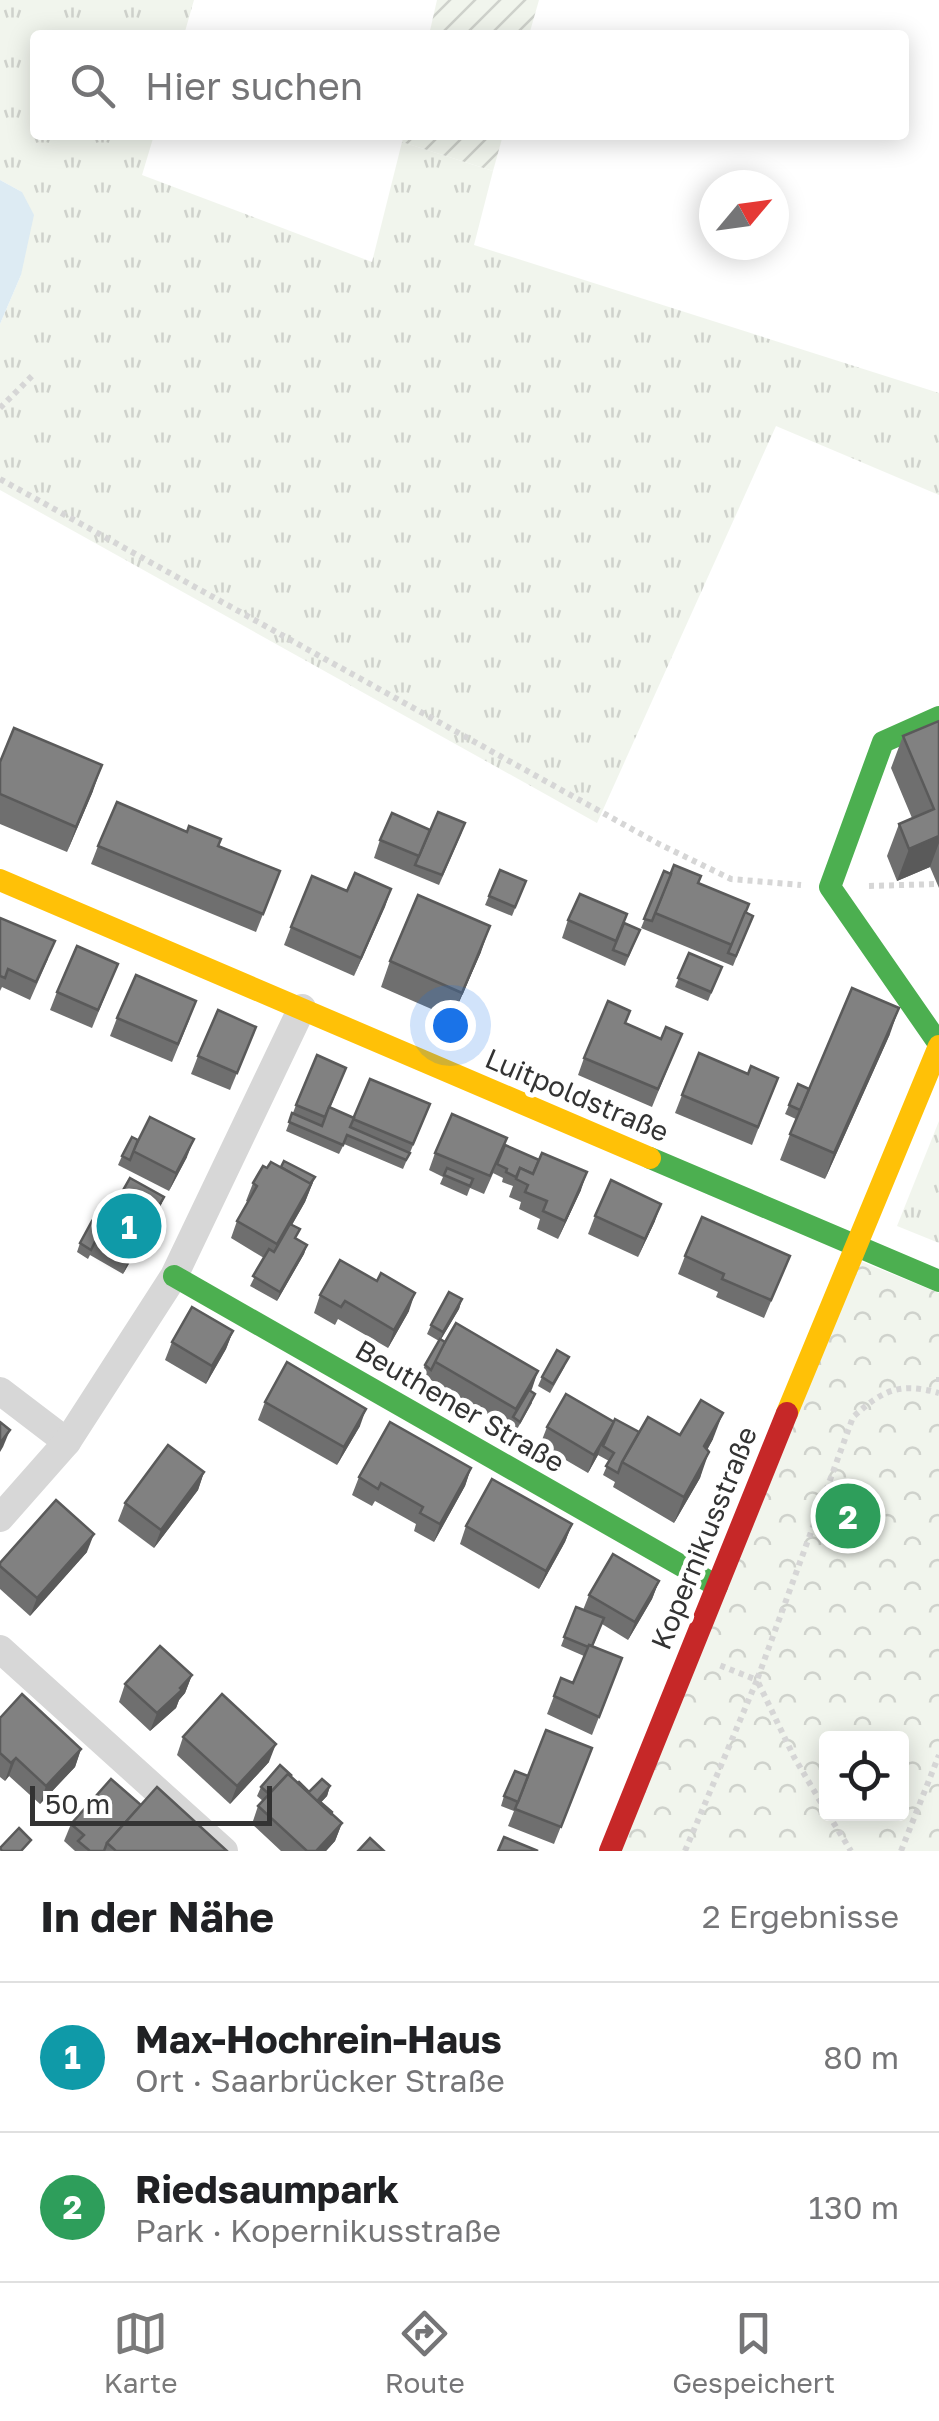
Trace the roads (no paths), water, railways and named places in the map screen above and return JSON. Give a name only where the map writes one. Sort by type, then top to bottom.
[{"type":"street","points":[[854,1247],[939,1045],[830,887],[882,742],[939,717]]},
{"type":"street","name":"Luitpoldstraße","points":[[0,880],[939,1281]]},
{"type":"street","points":[[0,1518],[67,1442],[174,1276],[302,1008]]},
{"type":"street","name":"Kopernikusstraße","points":[[610,1851],[854,1247]]},
{"type":"street","name":"Beuthener Straße","points":[[174,1276],[717,1586]]},
{"type":"street","points":[[0,1391],[67,1442]]},
{"type":"street","points":[[0,1649],[224,1851]]},
{"type":"place","name":"Max-Hochrein-Haus","points":[[129,1226]]},
{"type":"place","name":"Riedsaumpark","points":[[848,1516]]}]
